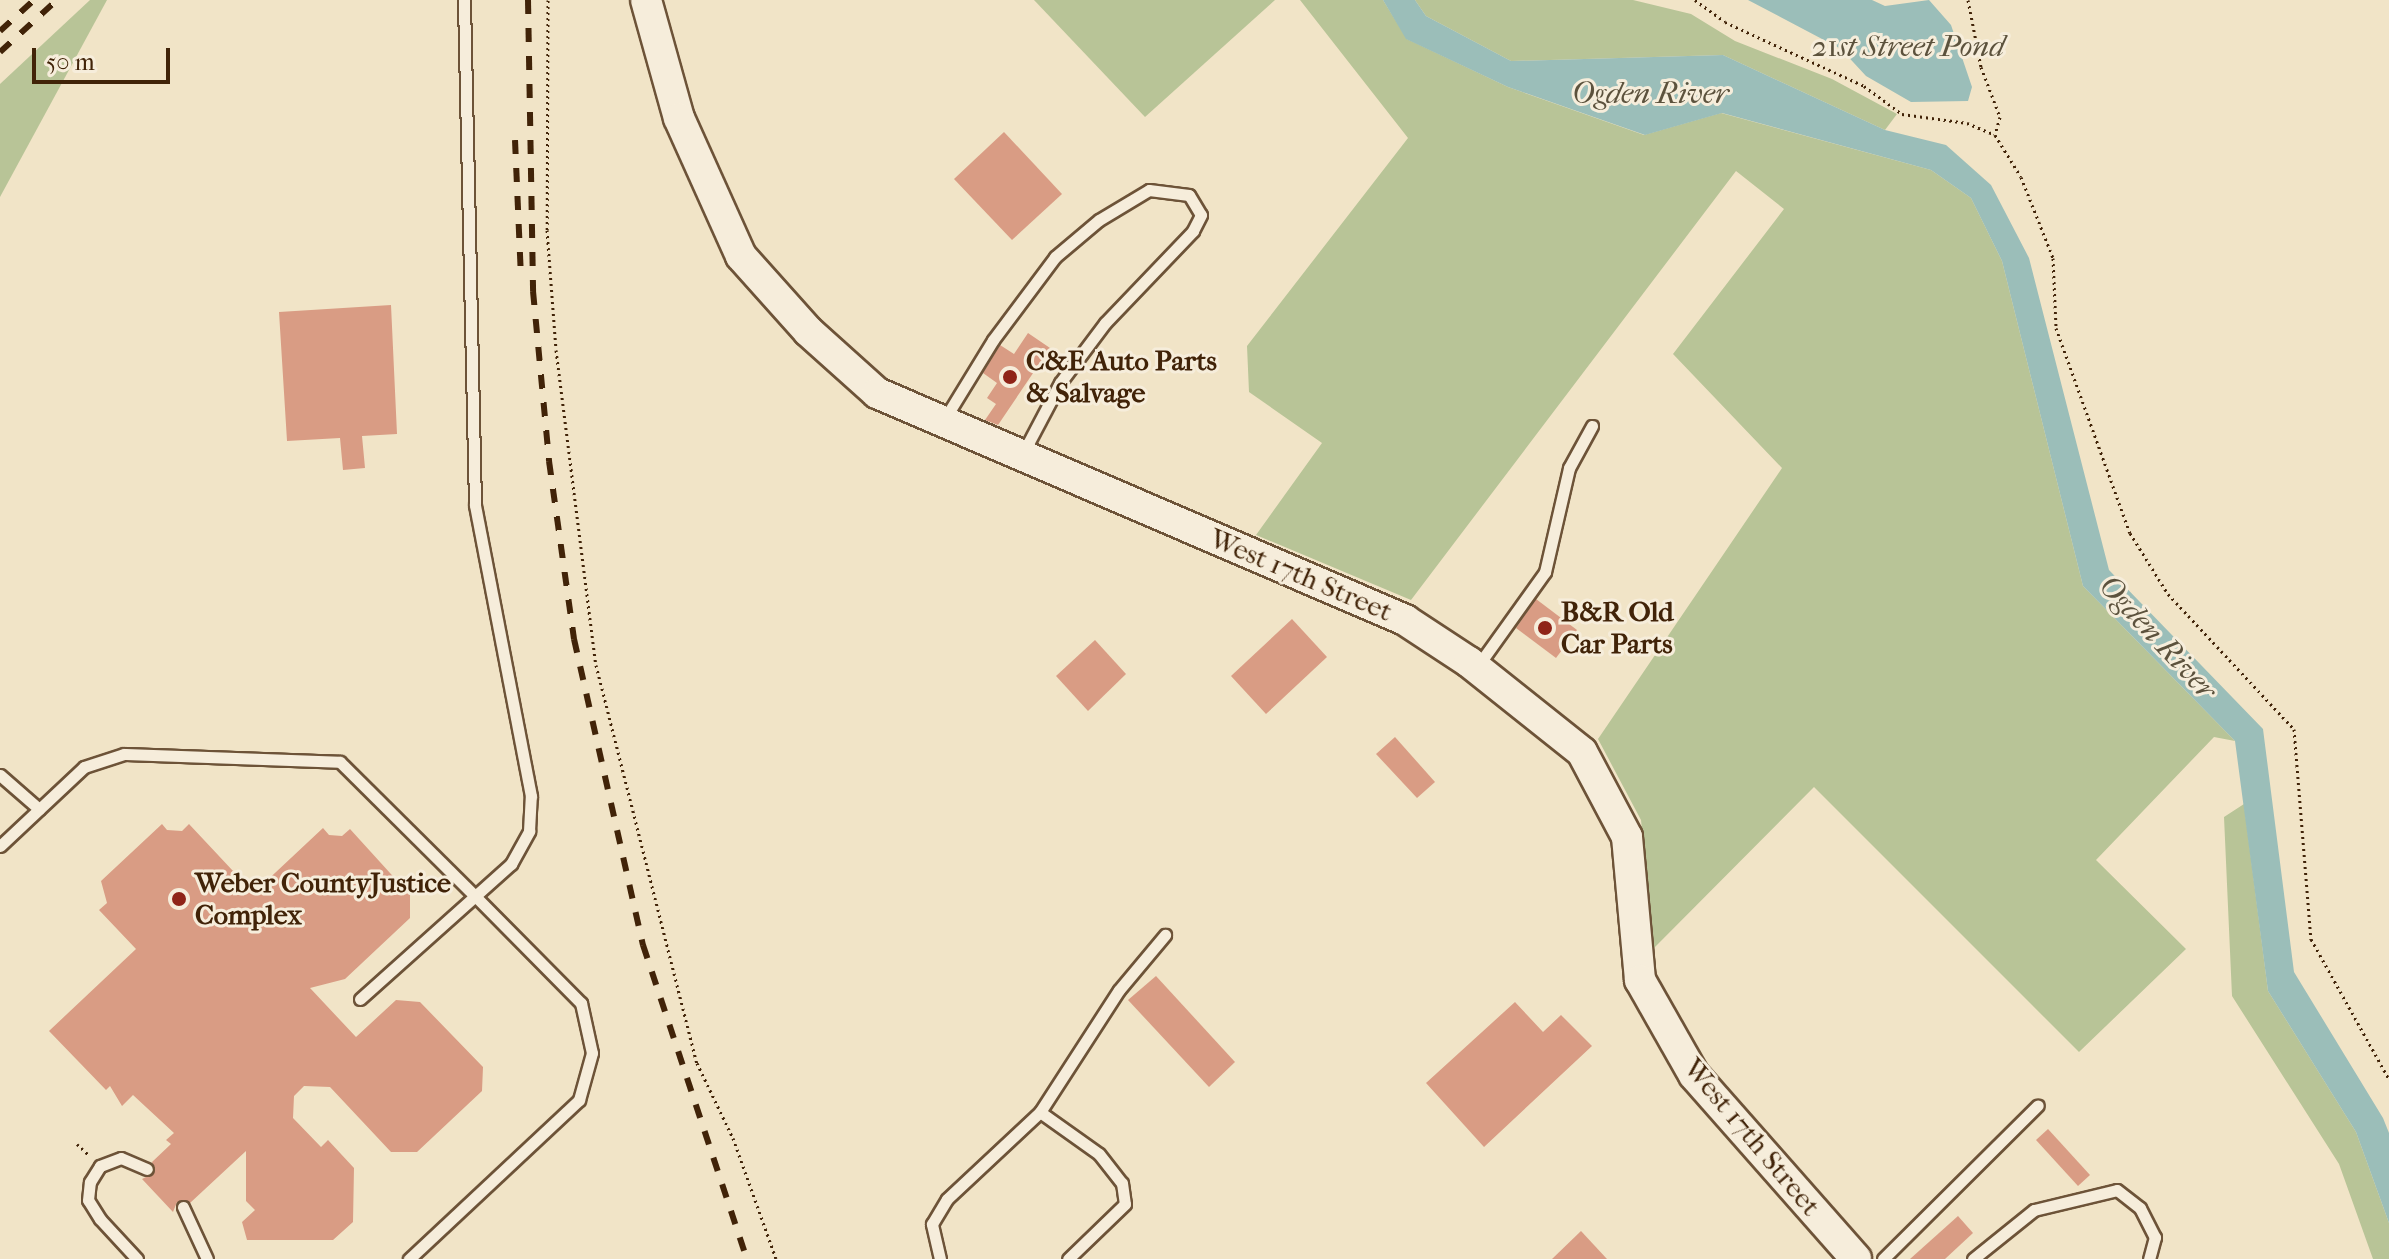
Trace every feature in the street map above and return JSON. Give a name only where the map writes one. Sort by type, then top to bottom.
[{"type":"street","name":"West 17th Street","points":[[646,0],[679,118],[741,256],[808,331],[877,393],[1405,620],[1476,667],[1582,752],[1627,837],[1640,980],[1694,1075],[1856,1259]]},
{"type":"lane","points":[[360,999],[511,864],[529,831],[531,796],[475,505],[464,0]]},
{"type":"lane","points":[[943,421],[993,340],[1055,257],[1099,220],[1149,190],[1189,195],[1201,215],[1193,231],[1105,323],[1060,383],[1021,455]]},
{"type":"lane","points":[[1476,667],[1545,572],[1569,468],[1592,426]]},
{"type":"lane","points":[[0,846],[84,767],[124,754],[340,762],[581,1003],[592,1053],[579,1100],[409,1259]]},
{"type":"lane","points":[[0,775],[39,809]]},
{"type":"lane","points":[[940,1259],[932,1224],[947,1199],[1040,1112],[1119,990],[1165,935]]},
{"type":"lane","points":[[1883,1259],[2038,1105]]},
{"type":"lane","points":[[1040,1112],[1099,1154],[1122,1183],[1125,1204],[1068,1259]]},
{"type":"lane","points":[[137,1259],[100,1219],[88,1200],[90,1182],[100,1166],[121,1158],[147,1169]]},
{"type":"lane","points":[[1973,1259],[2034,1210],[2117,1190],[2140,1208],[2155,1237],[2149,1259]]},
{"type":"lane","points":[[183,1207],[207,1259]]},
{"type":"path","points":[[548,0],[547,230],[566,459],[596,665],[697,1063],[733,1138],[776,1259]]},
{"type":"path","points":[[1695,0],[1725,22],[1864,86],[1902,114],[1967,123],[1995,135],[2021,177],[2053,258],[2056,328],[2130,533],[2168,594],[2278,706],[2294,729],[2311,939],[2389,1079]]},
{"type":"path","points":[[1968,0],[1981,67],[2000,117],[1995,135]]},
{"type":"green space","points":[[90,0],[107,0],[0,197],[0,84]]},
{"type":"green space","points":[[1034,0],[1275,0],[1145,117]]},
{"type":"green space","points":[[1300,0],[1383,0],[1407,39],[1508,87],[1644,135],[1721,113],[1931,170],[1971,198],[2002,261],[2083,586],[2235,741],[2214,737],[2096,860],[2186,949],[2079,1052],[1814,787],[1654,948],[1641,820],[1598,739],[1782,468],[1673,354],[1784,209],[1736,171],[1411,600],[1256,535],[1322,443],[1249,392],[1247,346],[1408,138]]},
{"type":"green space","points":[[1415,0],[1633,0],[1691,14],[1735,41],[1832,79],[1897,114],[1885,130],[1723,55],[1511,61],[1426,16]]},
{"type":"green space","points":[[2244,804],[2268,991],[2356,1132],[2389,1223],[2389,1259],[2373,1259],[2339,1164],[2232,996],[2224,817]]},
{"type":"water","name":"Ogden River","points":[[1383,0],[1415,0],[1426,16],[1511,61],[1723,55],[1885,130],[1946,145],[1991,185],[2029,258],[2109,570],[2263,729],[2294,972],[2383,1118],[2389,1133],[2389,1223],[2356,1132],[2268,991],[2235,741],[2083,586],[2002,261],[1971,198],[1931,170],[1722,113],[1645,135],[1508,87],[1406,39]]},
{"type":"water","name":"21st Street Pond","points":[[1748,0],[1872,0],[1885,6],[1929,0],[1951,25],[1972,87],[1968,101],[1911,102],[1866,76],[1841,49]]},
{"type":"building","points":[[1004,132],[1062,194],[1012,240],[954,179]]},
{"type":"building","points":[[391,305],[397,434],[362,436],[365,468],[343,470],[340,438],[287,441],[279,312]]},
{"type":"building","name":"C&E Auto Parts & Salvage","points":[[1028,333],[1050,348],[998,425],[985,420],[996,404],[987,398],[997,383],[983,373],[1000,345],[1014,354]]},
{"type":"building","name":"B&R Old Car Parts","points":[[1536,599],[1577,630],[1556,658],[1516,628]]},
{"type":"building","points":[[1292,619],[1327,657],[1266,714],[1231,676]]},
{"type":"building","points":[[1095,640],[1126,674],[1088,711],[1056,676]]},
{"type":"building","points":[[1395,737],[1435,782],[1417,798],[1376,754]]},
{"type":"building","points":[[162,824],[167,830],[182,831],[189,824],[248,887],[260,887],[323,828],[329,835],[342,836],[350,829],[410,895],[410,918],[345,979],[310,988],[356,1037],[396,1000],[420,1002],[483,1067],[482,1091],[417,1152],[391,1152],[330,1087],[304,1086],[294,1096],[293,1118],[321,1147],[328,1140],[354,1168],[353,1222],[333,1240],[247,1240],[242,1222],[255,1210],[246,1201],[246,1151],[190,1203],[177,1202],[173,1212],[142,1179],[154,1173],[152,1162],[171,1144],[166,1140],[174,1133],[133,1095],[122,1106],[110,1086],[106,1090],[49,1031],[136,949],[99,910],[107,903],[101,881]]},
{"type":"building","points":[[1156,976],[1235,1062],[1209,1087],[1128,1000]]},
{"type":"building","points":[[1515,1002],[1543,1032],[1561,1015],[1592,1046],[1484,1147],[1426,1083]]},
{"type":"building","points":[[2048,1129],[2090,1175],[2078,1186],[2036,1140]]},
{"type":"building","points":[[1958,1216],[1973,1233],[1945,1259],[1910,1259]]},
{"type":"building","points":[[1581,1231],[1607,1259],[1552,1259]]},
{"type":"railway","points":[[0,31],[34,0]]},
{"type":"railway","points":[[0,52],[57,0]]},
{"type":"railway","points":[[528,0],[533,291],[549,461],[574,639],[643,945],[747,1259]]},
{"type":"railway","points":[[515,140],[521,280]]},
{"type":"place","name":"C&E Auto Parts & Salvage","points":[[1010,377]]},
{"type":"place","name":"B&R Old Car Parts","points":[[1545,628]]},
{"type":"place","name":"Weber CountyJustice Complex","points":[[179,899]]}]
